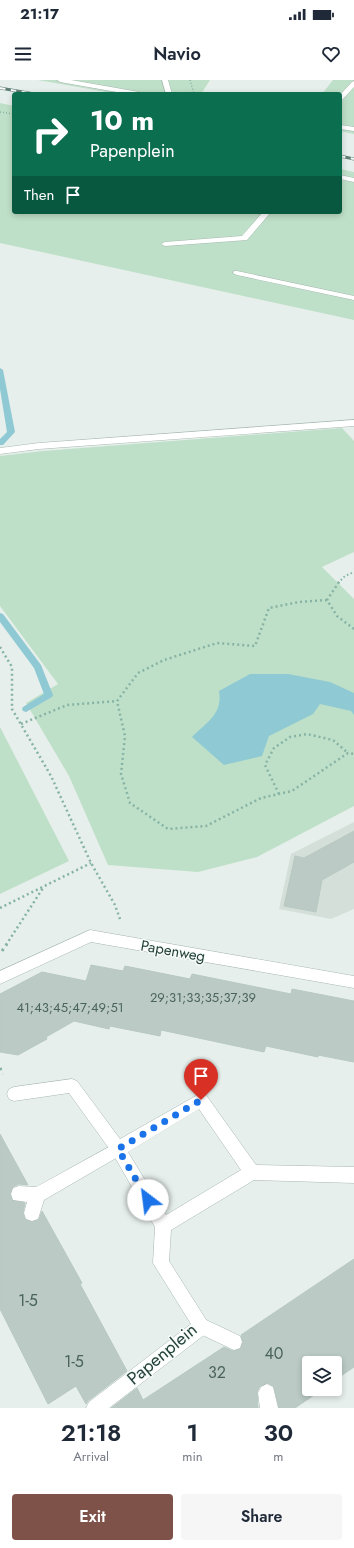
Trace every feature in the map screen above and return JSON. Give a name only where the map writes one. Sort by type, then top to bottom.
[{"type":"street","points":[[60,80],[127,92]]},
{"type":"street","points":[[165,80],[168,92]]},
{"type":"street","points":[[342,97],[354,83]]},
{"type":"street","points":[[342,127],[354,129]]},
{"type":"street","points":[[342,177],[354,180]]},
{"type":"street","points":[[165,244],[244,238],[264,214]]},
{"type":"street","points":[[237,273],[354,298]]},
{"type":"street","points":[[0,451],[39,446],[354,423]]},
{"type":"street","name":"Papenweg","points":[[0,978],[90,936],[354,982]]},
{"type":"street","points":[[14,1094],[72,1086],[118,1149],[163,1226],[252,1172],[354,1176]]},
{"type":"street","points":[[20,1194],[37,1195],[201,1100],[252,1172]]},
{"type":"street","points":[[32,1213],[37,1195]]},
{"type":"street","name":"Papenplein","points":[[95,1408],[202,1326],[161,1263],[163,1226]]},
{"type":"street","points":[[202,1326],[234,1342]]},
{"type":"path","points":[[190,80],[193,92]]},
{"type":"path","points":[[0,112],[12,114]]},
{"type":"path","points":[[327,600],[334,587],[349,573],[354,572]]},
{"type":"path","points":[[327,600],[337,616],[354,629]]},
{"type":"path","points":[[21,724],[67,705],[117,701],[138,673],[164,660],[217,643],[255,646],[269,608],[299,602],[327,600]]},
{"type":"path","points":[[0,647],[12,667],[12,709],[51,776],[91,863],[115,905],[127,943]]},
{"type":"path","points":[[117,701],[125,736],[120,774],[130,803],[168,829],[206,826],[261,798],[292,791],[348,752]]},
{"type":"path","points":[[279,794],[265,765],[274,748],[290,737],[307,734],[333,740],[348,752],[354,754]]},
{"type":"path","points":[[0,908],[91,863]]},
{"type":"path","points":[[0,955],[44,887]]},
{"type":"shaded area","points":[[354,822],[354,909],[331,919],[279,909],[291,854]]},
{"type":"green space","points":[[38,80],[210,80],[202,92],[107,92]]},
{"type":"green space","points":[[333,80],[354,80],[354,134],[342,131],[342,92],[324,92]]},
{"type":"green space","points":[[0,103],[12,106],[12,214],[342,214],[342,169],[354,172],[354,320],[0,243]]},
{"type":"green space","points":[[342,428],[354,441],[354,552],[322,567],[354,599],[354,806],[257,857],[198,872],[108,865],[69,776],[26,703],[58,684],[0,606],[0,456],[43,451]]},
{"type":"green space","points":[[0,727],[69,861],[0,894]]},
{"type":"water","points":[[250,674],[288,674],[330,682],[354,693],[354,715],[351,711],[320,704],[313,714],[269,736],[262,756],[224,765],[192,737],[213,717],[216,712],[220,699],[219,691]]},
{"type":"building","points":[[354,831],[354,862],[322,880],[316,912],[284,906],[295,856],[304,858]]},
{"type":"building","points":[[91,965],[123,971],[125,966],[190,979],[192,974],[291,994],[292,989],[354,1001],[354,1062],[318,1055],[318,1057],[266,1046],[264,1052],[161,1030],[160,1036],[110,1026],[109,1029],[74,1021],[46,1037],[47,1039],[18,1055],[0,1052],[0,994],[42,972],[86,981]]},
{"type":"building","points":[[0,1134],[28,1185],[19,1184],[13,1187],[10,1194],[12,1200],[25,1203],[23,1213],[25,1219],[32,1222],[39,1219],[42,1211],[82,1283],[80,1284],[127,1371],[86,1404],[76,1386],[48,1404],[0,1309]]},
{"type":"building","points":[[354,1259],[354,1367],[342,1375],[342,1356],[302,1356],[302,1396],[313,1396],[295,1408],[279,1408],[274,1387],[268,1383],[260,1386],[257,1392],[258,1408],[111,1408],[137,1388],[143,1400],[224,1347],[233,1351],[240,1349],[243,1342],[241,1335]]},
{"type":"waterway","points":[[0,370],[11,432],[0,443]]},
{"type":"waterway","points":[[0,616],[38,667],[49,695],[26,709]]},
{"type":"railway","points":[[0,88],[23,92]]},
{"type":"railway","points":[[342,156],[354,159]]},
{"type":"route","points":[[148,1200],[118,1149],[201,1100]]}]
